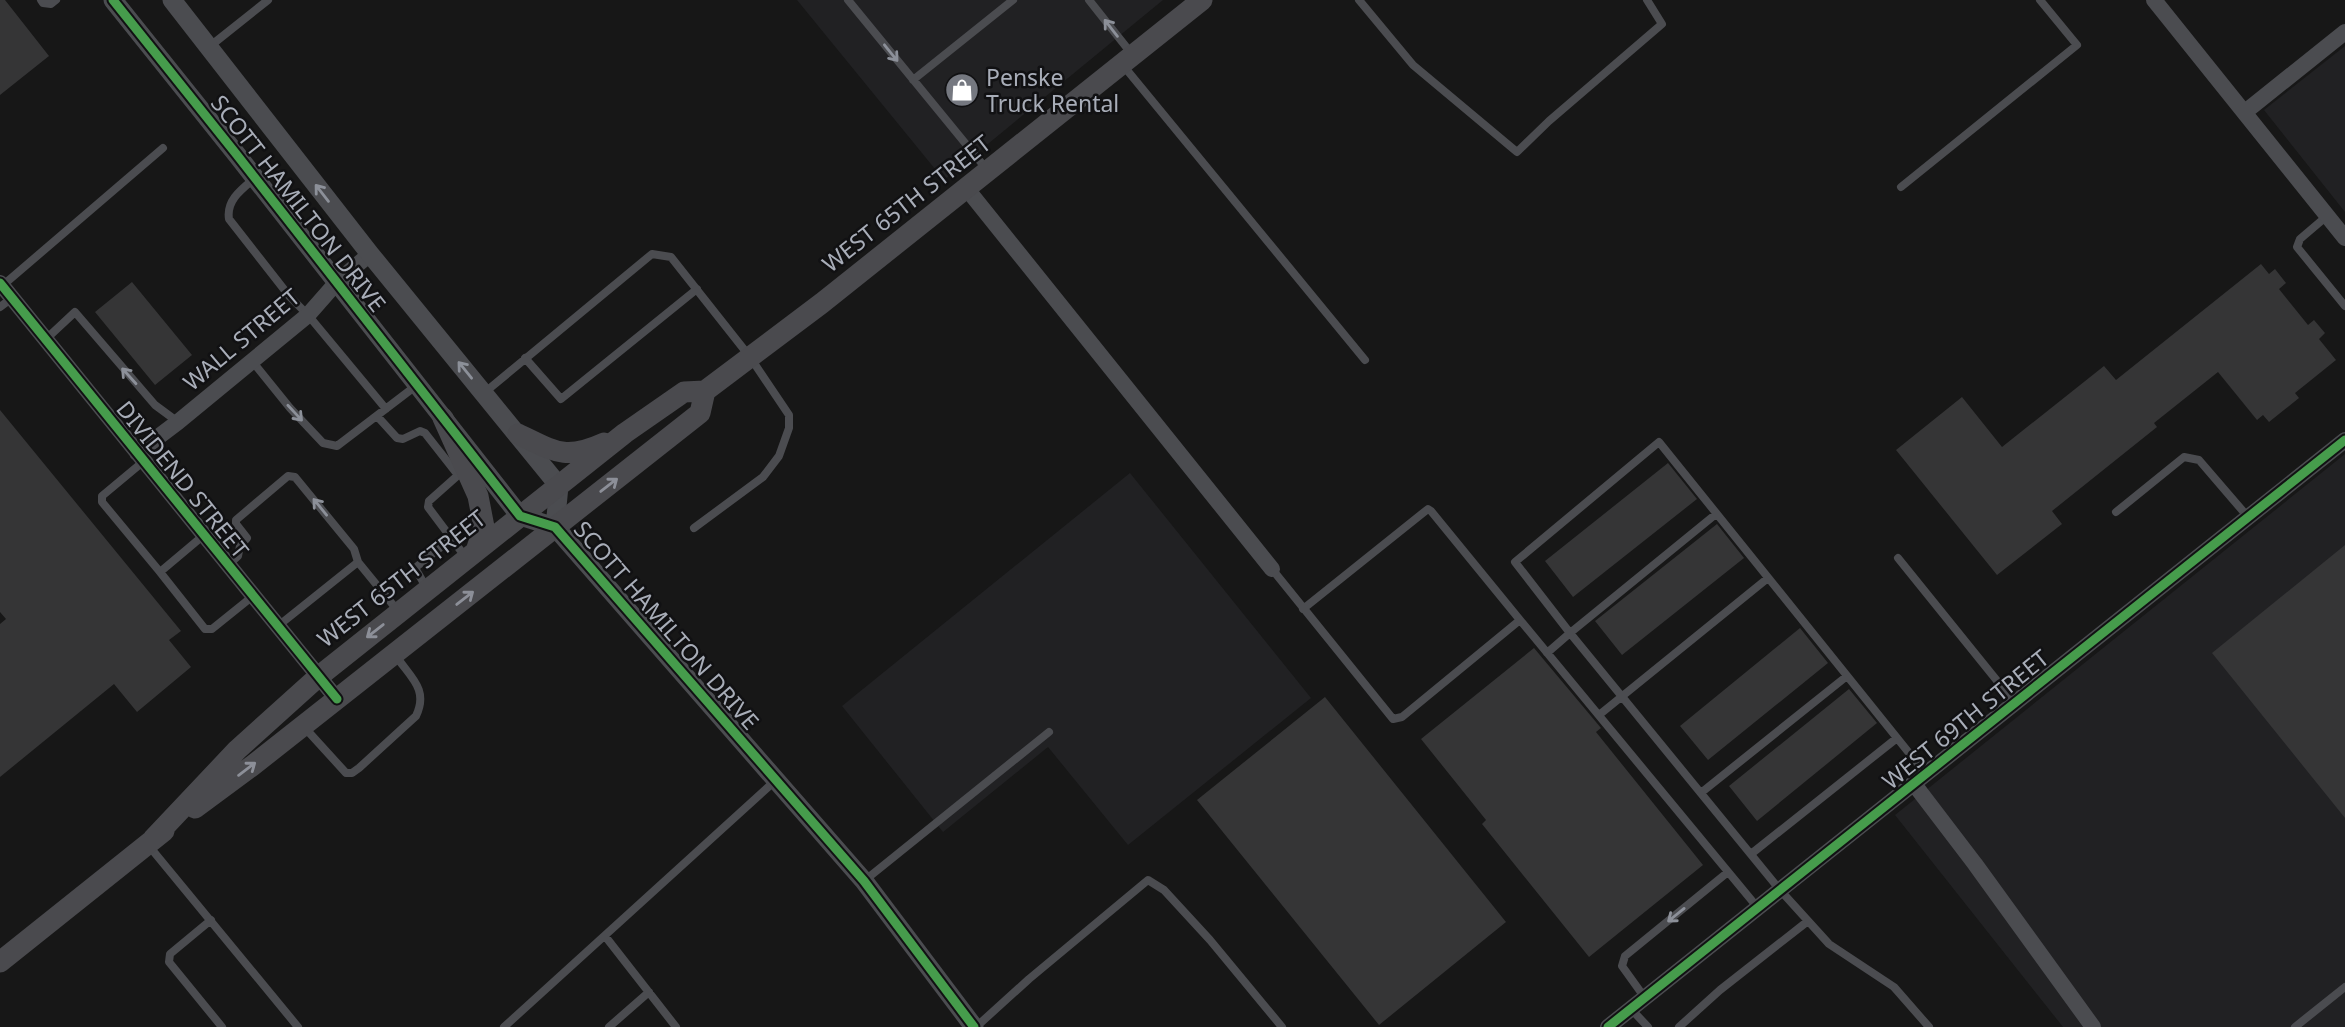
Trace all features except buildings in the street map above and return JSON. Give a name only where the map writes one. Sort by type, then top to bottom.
[{"type":"main road","name":"WEST 65TH STREET","points":[[150,841],[237,750],[318,677],[399,612],[625,433],[684,392],[705,391],[750,357],[988,172],[1202,0]]},
{"type":"main road","name":"WEST 65TH STREET","points":[[0,962],[150,841],[251,766],[700,413],[705,391]]},
{"type":"main road","points":[[443,418],[478,496],[484,527],[471,555]]},
{"type":"main road","points":[[517,434],[568,454],[588,450],[625,433]]},
{"type":"street","name":"SCOTT HAMILTON DRIVE","points":[[113,0],[443,418]]},
{"type":"street","name":"SCOTT HAMILTON DRIVE","points":[[172,0],[370,254],[559,486],[555,527]]},
{"type":"street","points":[[2154,0],[2345,238]]},
{"type":"street","points":[[2245,111],[2345,32]]},
{"type":"street","points":[[967,188],[1272,569]]},
{"type":"street","name":"WALL STREET","points":[[140,457],[178,422],[308,316],[337,282],[370,254]]},
{"type":"street","name":"DIVIDEND STREET","points":[[4,293],[337,699]]},
{"type":"street","name":"WEST 69TH STREET","points":[[1608,1027],[2345,440]]},
{"type":"street","points":[[467,468],[520,516]]},
{"type":"street","name":"SCOTT HAMILTON DRIVE","points":[[520,516],[555,527],[864,881],[975,1027]]},
{"type":"street","points":[[1920,779],[1975,864],[2093,1027]]},
{"type":"lane","points":[[41,0],[51,4],[56,0]]},
{"type":"lane","points":[[209,47],[268,0]]},
{"type":"lane","points":[[848,0],[988,172]]},
{"type":"lane","points":[[913,80],[1013,0]]},
{"type":"lane","points":[[1089,0],[1127,60],[1365,360]]},
{"type":"lane","points":[[1359,0],[1413,65],[1517,152],[1662,24],[1647,0]]},
{"type":"lane","points":[[1902,187],[2077,45],[2040,0]]},
{"type":"lane","points":[[4,293],[163,148]]},
{"type":"lane","points":[[255,178],[230,203],[229,219],[290,298],[386,409]]},
{"type":"lane","points":[[2327,216],[2300,239],[2297,247],[2345,306]]},
{"type":"lane","points":[[484,393],[652,254],[671,257],[750,357],[789,415],[789,428],[779,456],[763,477],[694,528]]},
{"type":"lane","points":[[525,358],[561,399],[697,289]]},
{"type":"lane","points":[[45,340],[75,312],[155,405],[178,422]]},
{"type":"lane","points":[[252,361],[323,443],[337,446],[417,385]]},
{"type":"lane","points":[[377,416],[397,438],[403,439],[421,431],[425,433],[467,468],[429,501],[428,506],[451,538],[471,555]]},
{"type":"lane","points":[[1920,779],[1897,738],[1659,442],[1515,562],[1780,890],[1829,944],[1894,987],[1929,1027]]},
{"type":"lane","points":[[140,457],[102,496],[102,502],[205,629],[212,629],[253,596]]},
{"type":"lane","points":[[2116,512],[2184,457],[2192,457],[2199,460],[2248,517]]},
{"type":"lane","points":[[228,565],[238,556],[240,546],[247,538],[236,520],[288,476],[295,477],[354,549],[358,562],[399,612]]},
{"type":"lane","points":[[1303,609],[1428,509],[1431,510],[1758,908]]},
{"type":"lane","points":[[1547,653],[1716,514]]},
{"type":"lane","points":[[160,572],[204,535]]},
{"type":"lane","points":[[428,590],[415,568],[451,538]]},
{"type":"lane","points":[[1898,558],[2015,703]]},
{"type":"lane","points":[[278,626],[358,562]]},
{"type":"lane","points":[[1272,569],[1393,719],[1397,719],[1520,620]]},
{"type":"lane","points":[[1598,715],[1768,578]]},
{"type":"lane","points":[[302,725],[346,773],[359,768],[416,716],[422,705],[414,677],[395,653]]},
{"type":"lane","points":[[1702,792],[1847,676]]},
{"type":"lane","points":[[864,881],[1049,732]]},
{"type":"lane","points":[[1751,854],[1897,738]]},
{"type":"lane","points":[[504,1027],[776,780]]},
{"type":"lane","points":[[150,841],[298,1027]]},
{"type":"lane","points":[[1645,998],[1622,966],[1625,956],[1728,872]]},
{"type":"lane","points":[[975,1027],[1148,880],[1164,890],[1210,940],[1282,1027]]},
{"type":"lane","points":[[211,920],[170,954],[169,962],[222,1027]]},
{"type":"lane","points":[[1679,1027],[1720,990],[1808,920]]},
{"type":"lane","points":[[605,936],[676,1027]]},
{"type":"lane","points":[[2295,1027],[2345,987]]},
{"type":"lane","points":[[609,1027],[649,992]]},
{"type":"lane","points":[[1631,1009],[1648,1027]]},
{"type":"shaded area","name":"Penske Truck Rental","points":[[797,0],[1163,0],[944,180]]},
{"type":"shaded area","points":[[2345,46],[2345,212],[2264,110]]},
{"type":"shaded area","points":[[2345,454],[2345,1027],[2063,1027],[1895,815]]},
{"type":"shaded area","points":[[1130,473],[1311,698],[1128,845],[1048,747],[943,832],[842,706]]},
{"type":"cycle path","points":[[113,0],[520,516],[555,527],[864,881],[974,1027]]},
{"type":"cycle path","points":[[0,283],[337,699]]},
{"type":"cycle path","points":[[1608,1027],[2345,440]]},
{"type":"place","name":"Penske Truck Rental","points":[[962,90]]}]
